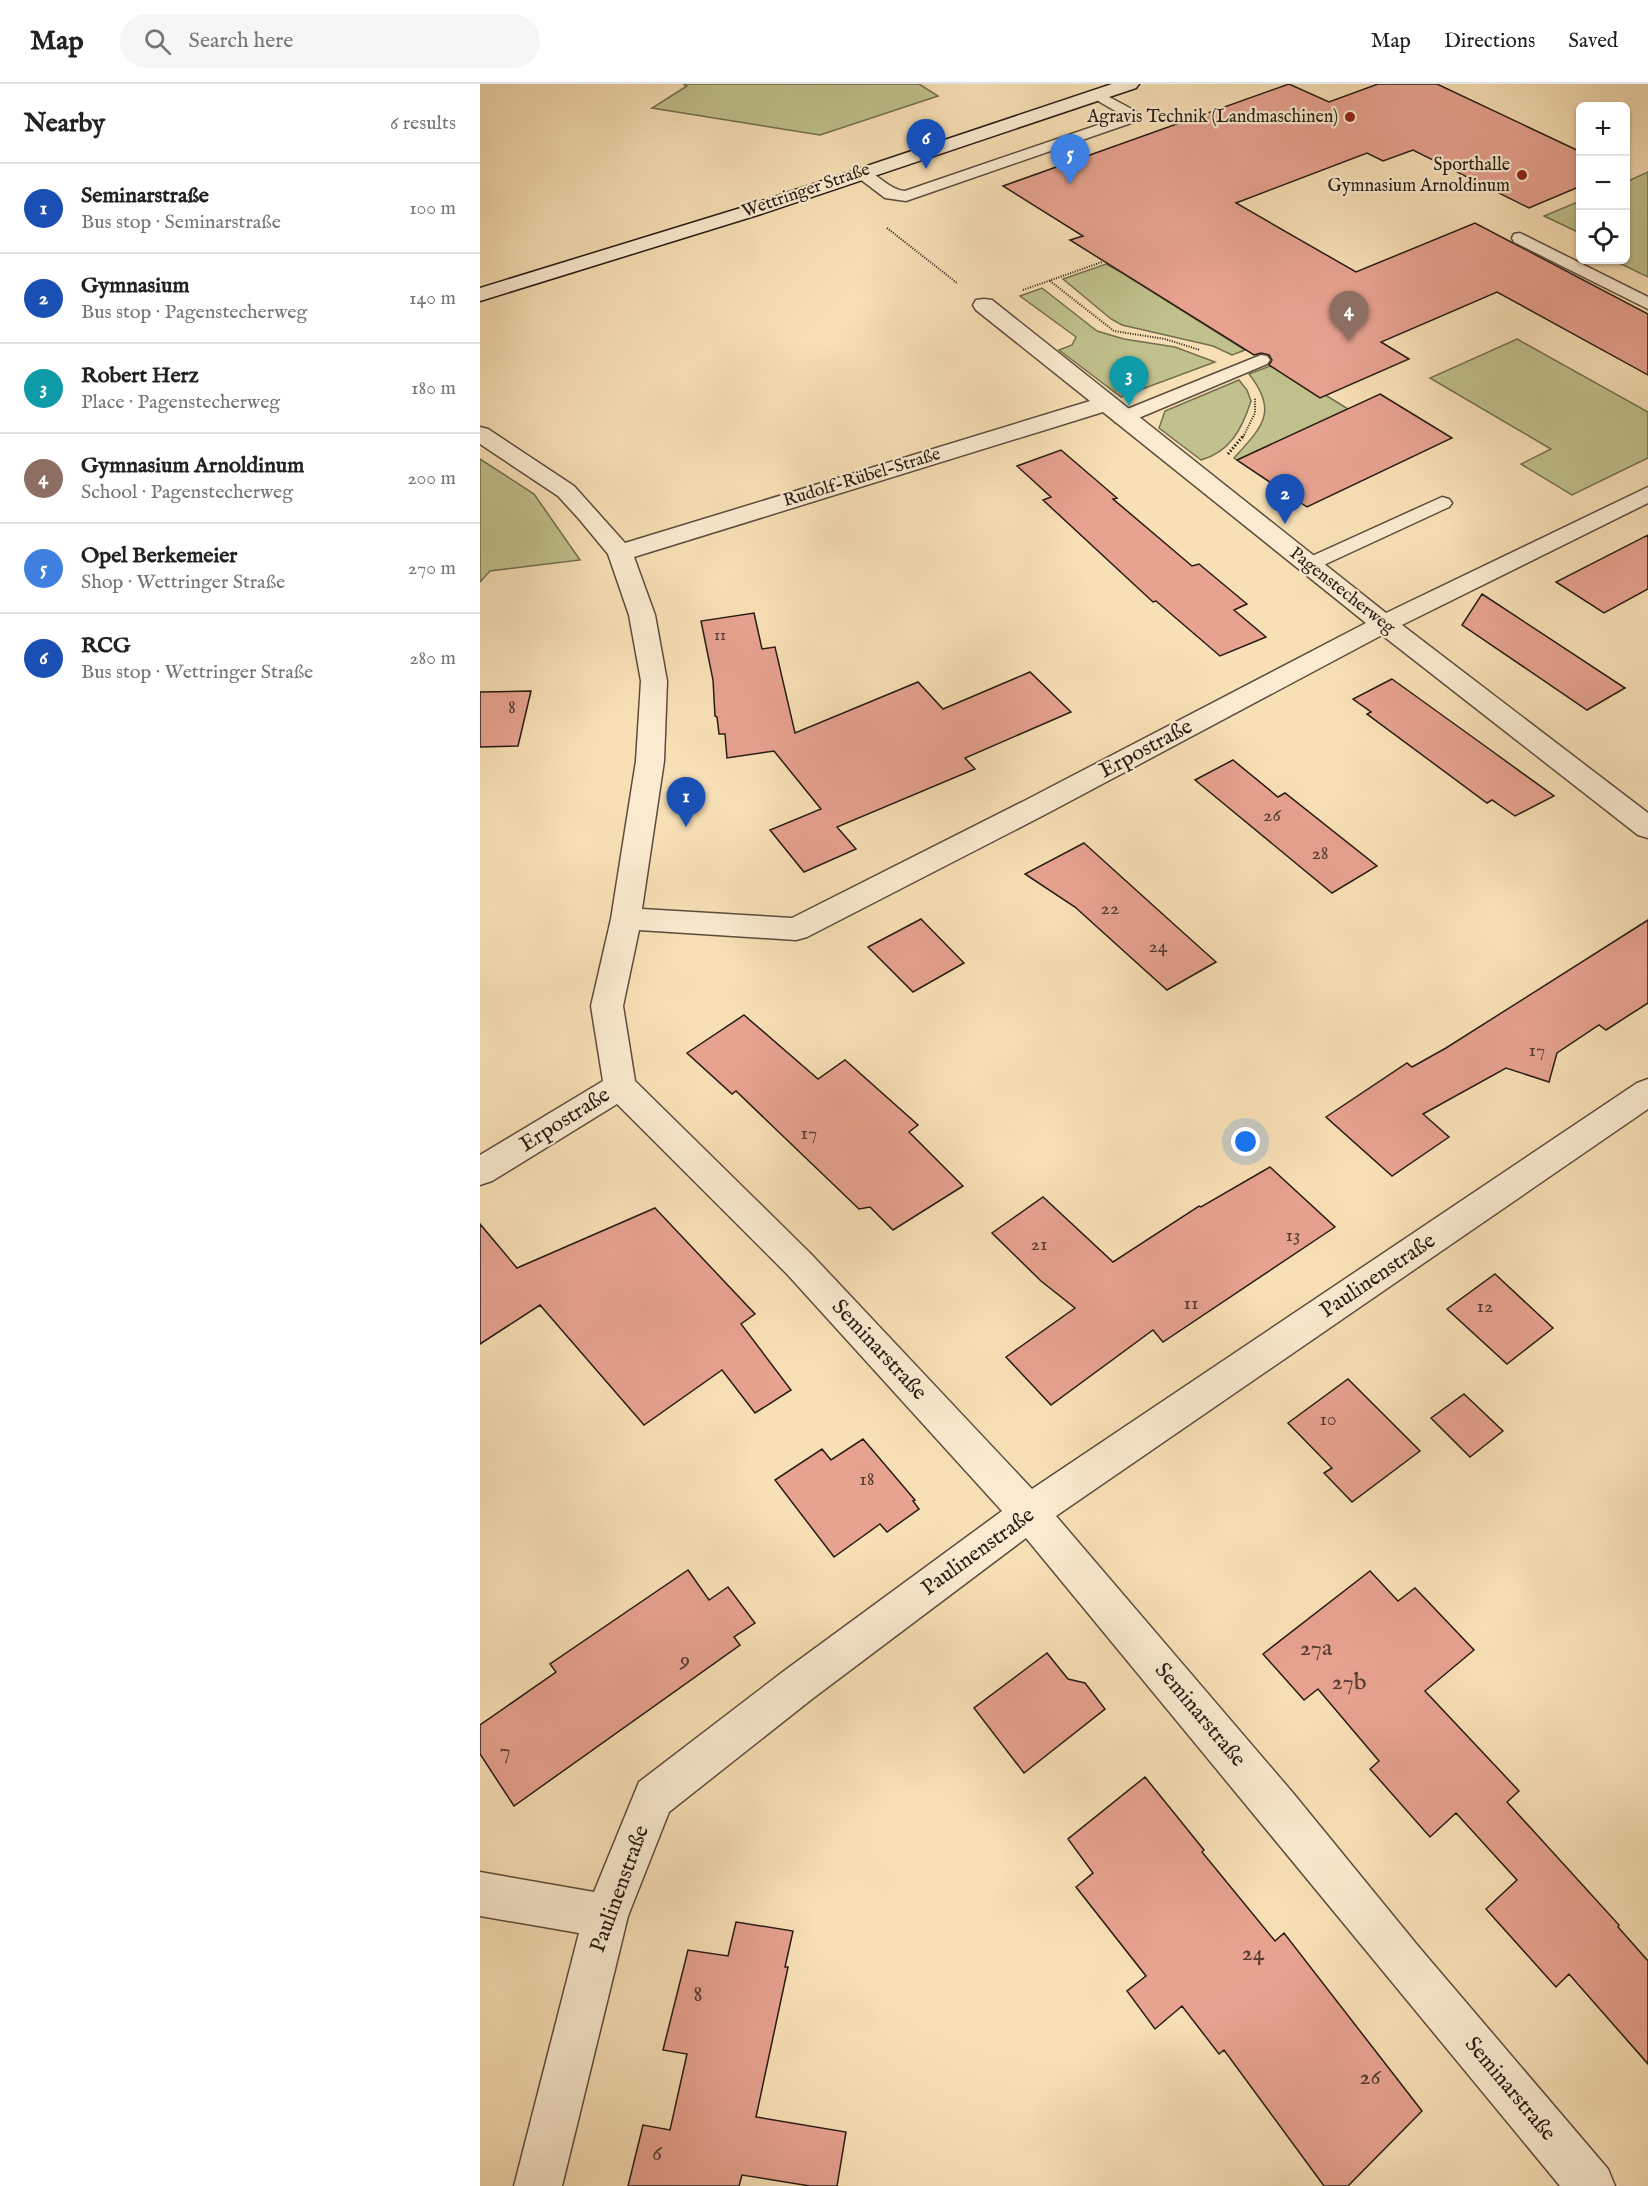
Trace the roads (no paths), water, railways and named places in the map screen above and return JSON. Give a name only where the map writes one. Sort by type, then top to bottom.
[{"type":"street","name":"Wettringer Straße","points":[[480,295],[754,210],[1130,84]]},
{"type":"street","name":"Pagenstecherweg","points":[[984,305],[1113,411],[1308,565],[1648,828]]},
{"type":"street","name":"Rudolf-Rübel-Straße","points":[[620,552],[1113,411]]},
{"type":"street","points":[[480,434],[566,491],[620,552],[642,615],[654,681],[650,761],[626,919],[607,1006],[620,1086]]},
{"type":"street","name":"Erpostraße","points":[[626,919],[796,929],[1036,807],[1384,624],[1648,495]]},
{"type":"street","name":"Erpostraße","points":[[480,1172],[620,1086]]},
{"type":"street","name":"Seminarstraße","points":[[620,1086],[799,1264],[1029,1513],[1591,2186]]},
{"type":"street","name":"Paulinenstraße","points":[[538,2186],[606,1916],[654,1797],[798,1685],[1029,1513],[1648,1092]]},
{"type":"street","points":[[480,1894],[606,1916]]},
{"type":"lane","points":[[860,173],[891,195],[906,196],[1129,118],[1133,114],[1098,95]]},
{"type":"lane","points":[[1520,238],[1648,304]]},
{"type":"lane","points":[[1113,411],[1261,360]]},
{"type":"lane","points":[[1308,565],[1442,503]]},
{"type":"place","name":"Agravis Technik (Landmaschinen)","points":[[1350,117]]},
{"type":"place","name":"RCG","points":[[926,169]]},
{"type":"place","name":"Sporthalle Gymnasium Arnoldinum","points":[[1522,175]]},
{"type":"place","name":"Opel Berkemeier","points":[[1070,184]]},
{"type":"place","name":"Gymnasium Arnoldinum","points":[[1349,341]]},
{"type":"place","name":"Robert Herz","points":[[1129,406]]},
{"type":"place","name":"Gymnasium","points":[[1285,524]]},
{"type":"place","name":"Seminarstraße","points":[[686,827]]}]
